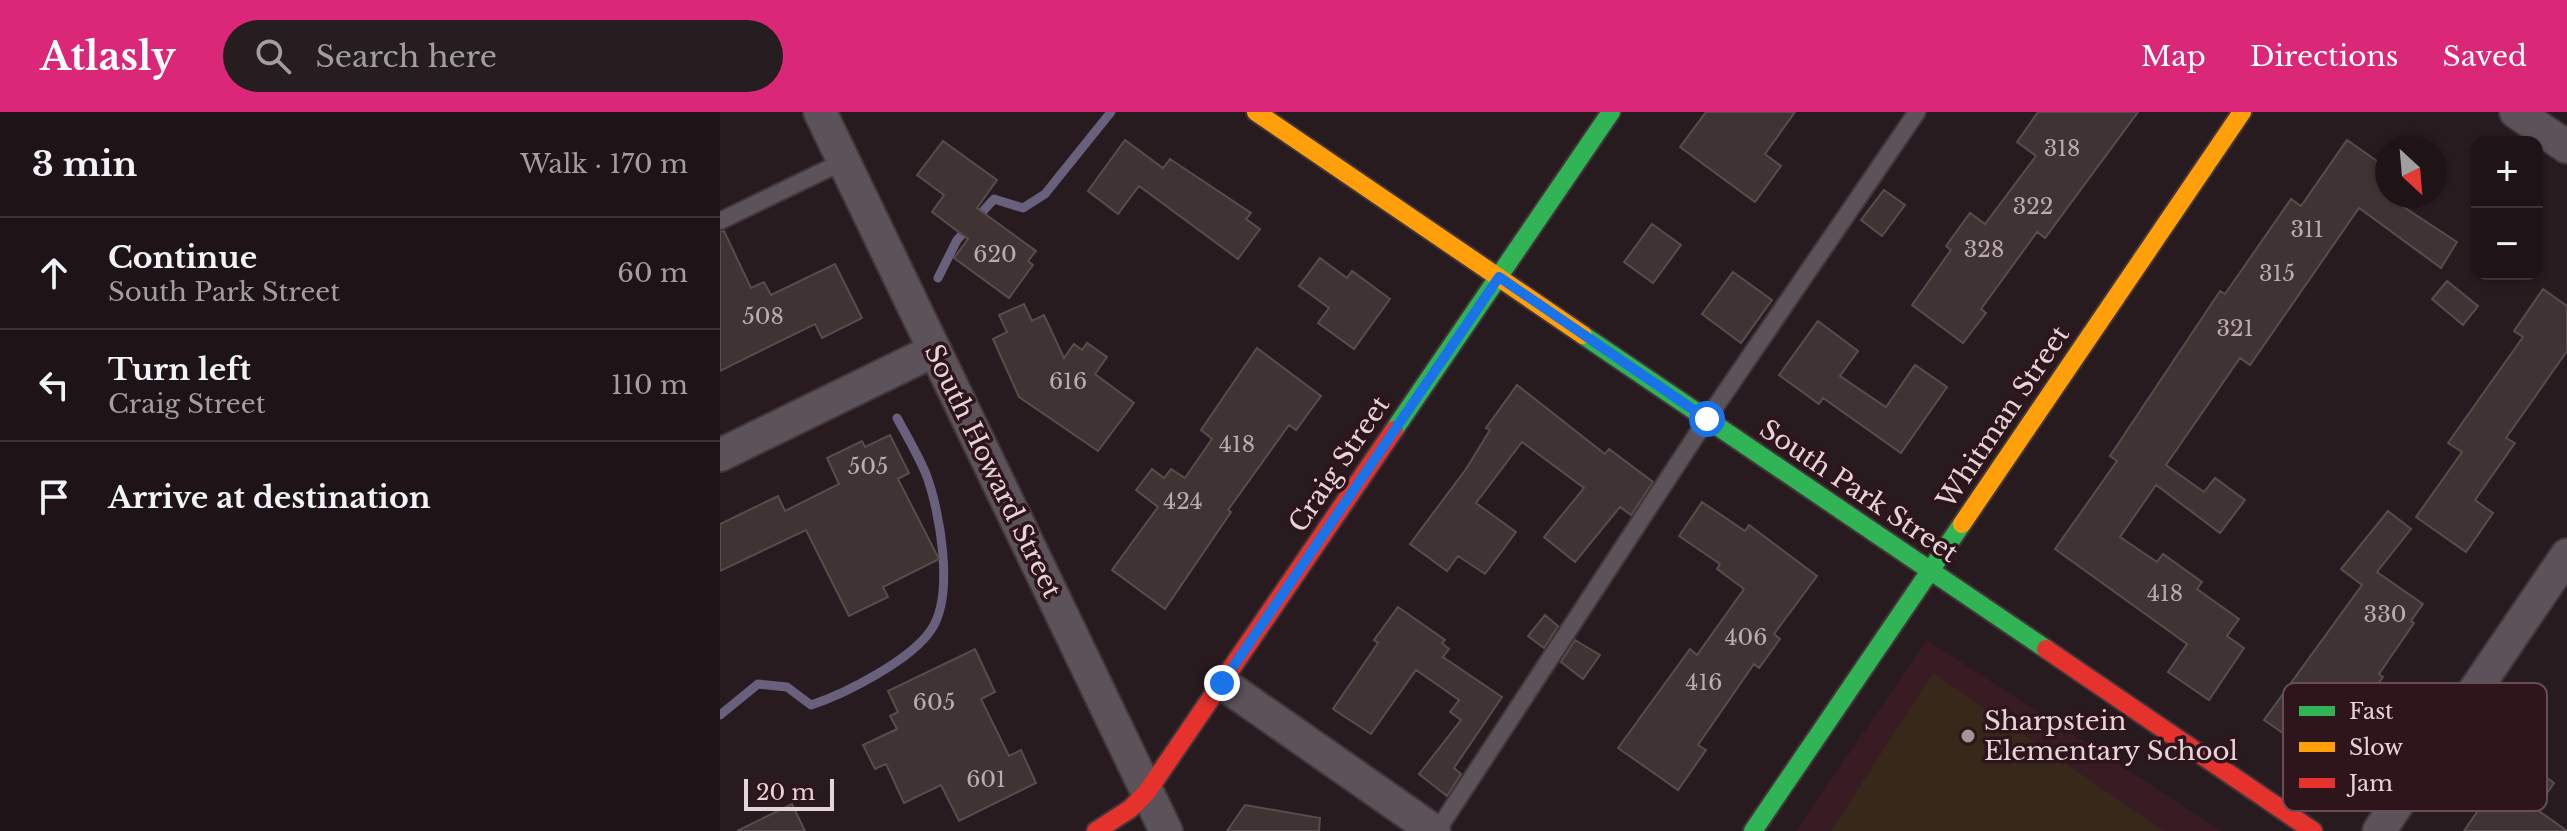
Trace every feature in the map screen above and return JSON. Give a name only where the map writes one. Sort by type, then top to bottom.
[{"type":"street","name":"South Howard Street","points":[[820,112],[1166,831]]},
{"type":"street","name":"South Park Street","points":[[1256,112],[2283,811]]},
{"type":"street","name":"Craig Street","points":[[1096,831],[1130,809],[1147,792],[1611,112]]},
{"type":"street","name":"Whitman Street","points":[[1753,831],[2242,112]]},
{"type":"street","points":[[2533,117],[2567,147]]},
{"type":"street","points":[[720,455],[935,350]]},
{"type":"street","points":[[2480,683],[2567,555]]},
{"type":"street","points":[[1222,683],[1436,831]]},
{"type":"street","name":"South Park Street","points":[[2284,811],[2313,831]]},
{"type":"street","points":[[2379,831],[2393,811]]},
{"type":"lane","points":[[1436,831],[1707,419],[1917,112]]},
{"type":"lane","points":[[720,221],[844,161]]},
{"type":"shaded area","name":"Sharpstein Elementary School","points":[[1927,640],[2222,831],[1796,831]]},
{"type":"shaded area","name":"Sharpstein Elementary School","points":[[1933,673],[2164,831],[1831,831]]},
{"type":"building","points":[[1706,112],[1795,112],[1765,154],[1781,166],[1755,202],[1680,147]]},
{"type":"building","points":[[2038,112],[2138,112],[2045,238],[2037,232],[1981,309],[1986,313],[1963,343],[1912,305],[1951,250],[1946,246],[1970,213],[1985,224],[2036,156],[2017,142]]},
{"type":"building","points":[[1125,140],[1163,168],[1170,159],[1251,213],[1246,219],[1260,229],[1238,259],[1139,186],[1118,214],[1088,191]]},
{"type":"building","points":[[2347,140],[2375,160],[2375,208],[2405,208],[2457,242],[2441,268],[2359,208],[2250,365],[2240,358],[2166,465],[2204,492],[2215,478],[2245,500],[2220,533],[2156,485],[2120,537],[2157,562],[2163,554],[2202,582],[2197,589],[2239,619],[2227,636],[2244,648],[2209,700],[2168,672],[2187,644],[2055,549],[2117,461],[2110,456],[2220,291],[2225,294],[2291,199],[2301,206]]},
{"type":"building","points":[[943,141],[997,180],[977,208],[1036,251],[1028,261],[1033,265],[1009,298],[954,258],[968,239],[932,212],[944,195],[917,175]]},
{"type":"building","points":[[1884,190],[1905,205],[1882,236],[1861,220]]},
{"type":"building","points":[[1652,224],[1681,245],[1653,283],[1624,262]]},
{"type":"building","points":[[724,231],[751,288],[764,282],[771,295],[835,264],[862,318],[822,338],[815,324],[720,371],[720,232]]},
{"type":"building","points":[[1320,258],[1347,278],[1352,271],[1390,299],[1354,349],[1318,323],[1329,308],[1299,286]]},
{"type":"building","points":[[1733,272],[1772,300],[1741,343],[1702,314]]},
{"type":"building","points":[[2447,281],[2478,306],[2463,325],[2432,299]]},
{"type":"building","points":[[2543,289],[2567,306],[2567,351],[2506,438],[2515,443],[2475,500],[2493,513],[2466,552],[2416,517],[2462,452],[2448,443],[2523,337],[2514,331]]},
{"type":"building","points":[[1024,304],[1032,321],[1044,315],[1064,358],[1074,344],[1082,350],[1087,343],[1107,357],[1095,374],[1134,403],[1098,451],[1019,397],[993,339],[1007,332],[999,315]]},
{"type":"building","points":[[1818,321],[1858,351],[1840,376],[1886,407],[1915,365],[1947,387],[1901,453],[1823,398],[1819,404],[1779,375]]},
{"type":"building","points":[[1257,348],[1321,396],[1296,430],[1289,425],[1228,510],[1231,512],[1165,609],[1112,570],[1158,507],[1136,490],[1152,469],[1164,478],[1171,469],[1185,478],[1212,439],[1201,430]]},
{"type":"building","points":[[1517,385],[1605,454],[1609,449],[1653,482],[1631,515],[1620,507],[1575,562],[1544,537],[1584,488],[1522,442],[1476,503],[1516,532],[1485,574],[1458,556],[1447,571],[1410,544],[1466,469],[1490,430],[1486,428]]},
{"type":"building","points":[[890,435],[909,473],[898,479],[939,559],[883,587],[888,597],[849,616],[806,530],[720,571],[720,524],[778,496],[785,511],[839,484],[827,458],[862,441],[865,447]]},
{"type":"building","points":[[1702,502],[1745,531],[1749,525],[1817,576],[1774,634],[1780,639],[1759,668],[1754,664],[1698,745],[1706,750],[1678,790],[1618,748],[1690,649],[1697,655],[1744,589],[1717,569],[1720,564],[1679,536]]},
{"type":"building","points":[[2388,511],[2411,529],[2377,572],[2423,604],[2411,621],[2414,623],[2379,674],[2383,677],[2379,683],[2291,683],[2362,585],[2341,569]]},
{"type":"building","points":[[1398,607],[1445,640],[1442,643],[1449,649],[1443,657],[1502,697],[1454,768],[1461,774],[1447,796],[1419,774],[1461,720],[1450,712],[1459,700],[1416,670],[1371,734],[1333,709],[1378,643],[1374,640]]},
{"type":"building","points":[[1545,615],[1558,626],[1544,648],[1528,636]]},
{"type":"building","points":[[1575,640],[1600,655],[1583,679],[1561,662]]},
{"type":"building","points":[[975,649],[995,692],[981,699],[1009,756],[1021,750],[1036,783],[959,821],[941,785],[904,803],[886,764],[875,769],[863,745],[897,729],[890,716],[898,712],[888,691]]},
{"type":"building","points":[[2283,694],[2283,733],[2264,720]]},
{"type":"building","points":[[2547,778],[2554,783],[2547,793]]},
{"type":"building","points":[[792,804],[805,831],[737,831]]},
{"type":"building","points":[[1245,805],[1320,818],[1319,831],[1227,831]]},
{"type":"building","points":[[2478,811],[2539,811],[2567,831],[2464,831]]},
{"type":"waterway","points":[[938,278],[957,240],[994,199],[1023,208],[1045,194],[1111,112]]},
{"type":"waterway","points":[[720,715],[758,684],[787,687],[811,705],[825,700],[893,664],[909,653],[931,630],[938,615],[944,575],[940,531],[926,474],[897,418]]},
{"type":"traffic: fast","points":[[1394,430],[1611,112]]},
{"type":"traffic: fast","points":[[1583,335],[2046,649]]},
{"type":"traffic: fast","points":[[1753,831],[1962,524]]},
{"type":"traffic: slow","points":[[1256,112],[1583,335]]},
{"type":"traffic: slow","points":[[1962,524],[2242,112]]},
{"type":"traffic: jam","points":[[1096,831],[1130,809],[1147,792],[1394,430]]},
{"type":"traffic: jam","points":[[2046,649],[2283,811]]},
{"type":"traffic: jam","points":[[2284,811],[2313,831]]},
{"type":"place","name":"Sharpstein Elementary School","points":[[1968,736]]},
{"type":"route","points":[[1222,683],[1499,277],[1707,419]]}]
